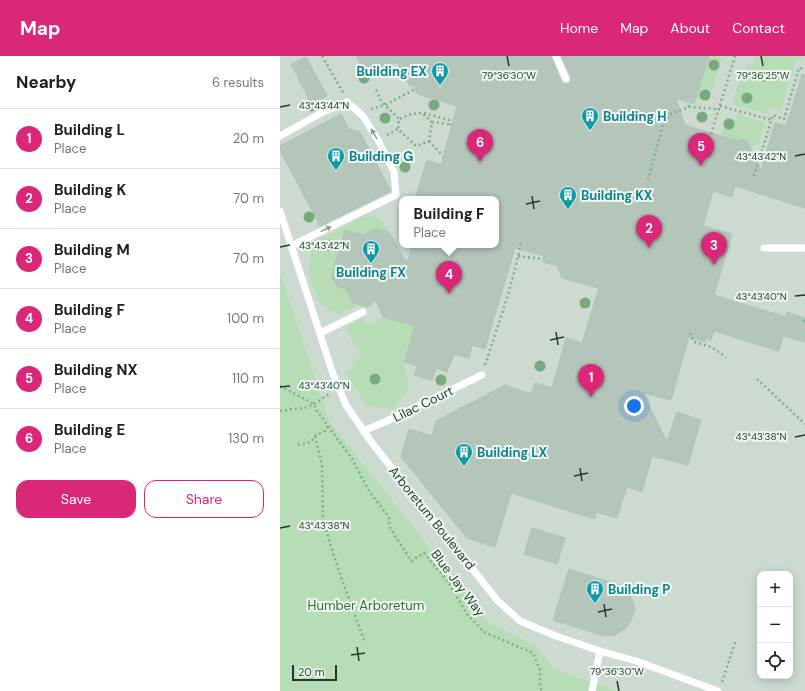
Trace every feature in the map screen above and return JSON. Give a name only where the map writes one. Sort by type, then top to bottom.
[{"type":"lane","points":[[556,56],[566,80]]},
{"type":"lane","points":[[280,136],[323,112],[347,102],[364,116],[394,172],[396,195],[291,246]]},
{"type":"lane","name":"Arboretum Boulevard","points":[[280,211],[320,333],[346,406],[363,431],[504,606],[520,621],[556,636],[720,689]]},
{"type":"lane","points":[[764,248],[805,248]]},
{"type":"lane","points":[[320,333],[363,312]]},
{"type":"lane","name":"Lilac Court","points":[[363,431],[385,422],[482,375]]},
{"type":"lane","points":[[592,691],[600,651]]},
{"type":"path","points":[[711,134],[735,56]]},
{"type":"path","points":[[754,176],[773,115],[784,119],[799,68],[805,69]]},
{"type":"path","points":[[385,105],[415,89]]},
{"type":"path","points":[[376,90],[381,101],[400,119]]},
{"type":"path","points":[[689,107],[690,103]]},
{"type":"path","points":[[720,106],[772,120]]},
{"type":"path","points":[[648,180],[663,126],[670,114],[689,107],[719,109]]},
{"type":"path","points":[[400,119],[411,114],[422,113],[449,120],[451,125],[432,122],[422,113]]},
{"type":"path","points":[[378,140],[398,129],[400,119]]},
{"type":"path","points":[[429,141],[432,122]]},
{"type":"path","points":[[398,129],[416,146],[429,141]]},
{"type":"path","points":[[429,141],[443,156]]},
{"type":"path","points":[[644,189],[644,203]]},
{"type":"path","points":[[482,375],[504,307],[521,242]]},
{"type":"path","points":[[518,256],[544,259]]},
{"type":"path","points":[[690,333],[694,342],[711,347],[726,357]]},
{"type":"path","points":[[757,379],[805,424]]},
{"type":"path","points":[[280,386],[314,404],[317,412],[328,426],[325,431],[315,436],[312,441],[298,446]]},
{"type":"path","points":[[280,411],[308,407],[339,388]]},
{"type":"path","name":"Blue Jay Way","points":[[328,426],[352,459],[369,491],[389,518],[389,526],[411,561],[424,553],[448,582],[467,614],[484,632],[533,653],[540,670],[540,687],[542,691]]},
{"type":"path","points":[[315,436],[322,465],[323,518],[342,580],[364,640]]},
{"type":"path","points":[[720,689],[736,640]]},
{"type":"shaded area","points":[[280,56],[805,56],[805,691],[617,691],[554,669],[536,646],[489,624],[330,422],[280,272]]},
{"type":"green space","points":[[709,56],[722,58],[708,102],[696,98]]},
{"type":"green space","points":[[756,56],[804,56],[802,61],[796,59],[780,111],[769,108],[767,114],[732,104],[741,73],[747,75],[747,63],[753,65]]},
{"type":"green space","points":[[737,114],[765,123],[758,144],[750,147],[737,141],[721,137],[726,117],[735,120]]},
{"type":"green space","points":[[367,215],[381,220],[389,232],[375,229],[363,235],[344,236],[331,277],[337,286],[346,289],[353,303],[358,305],[338,315],[319,303],[308,273],[312,243]]},
{"type":"green space","name":"Humber Arboretum","points":[[280,272],[330,422],[489,623],[536,646],[554,669],[617,691],[280,691]]},
{"type":"green space","points":[[383,317],[415,326],[404,362],[409,389],[392,408],[367,406],[346,373],[353,369],[350,363],[362,356],[345,328],[362,318],[367,325]]},
{"type":"building","points":[[356,56],[551,56],[561,81],[566,84],[570,82],[571,77],[561,56],[709,56],[694,104],[676,98],[685,125],[737,141],[739,139],[747,141],[761,170],[775,123],[786,126],[802,74],[805,75],[805,208],[735,186],[732,197],[713,191],[703,226],[732,234],[714,295],[786,317],[787,312],[805,318],[805,342],[783,336],[779,351],[714,331],[711,340],[706,338],[705,342],[689,337],[671,400],[643,393],[667,442],[677,412],[701,420],[688,465],[652,456],[642,492],[627,487],[617,518],[596,512],[595,519],[511,493],[495,547],[467,538],[401,457],[409,429],[432,436],[436,421],[505,385],[531,394],[535,383],[552,388],[566,338],[582,343],[599,288],[562,278],[557,266],[543,262],[544,256],[515,248],[485,349],[472,345],[469,358],[454,354],[447,372],[436,368],[432,380],[414,375],[417,366],[404,362],[415,326],[383,317],[376,301],[367,307],[353,303],[346,289],[337,286],[331,277],[345,230],[363,235],[375,229],[389,232],[407,263],[411,248],[499,248],[499,196],[416,196],[427,160],[441,165],[457,106],[417,94],[413,84],[410,86],[397,62],[367,76]]},
{"type":"building","points":[[306,57],[327,96],[311,104],[291,64]]},
{"type":"building","name":"Building G","points":[[341,114],[349,129],[360,132],[391,191],[320,226],[280,150],[280,146]]},
{"type":"building","points":[[532,528],[565,538],[557,564],[524,554]]},
{"type":"building","name":"Building P","points":[[569,569],[620,585],[628,592],[635,609],[631,621],[625,629],[614,636],[601,635],[553,620]]},
{"type":"place","name":"Building EX","points":[[440,86]]},
{"type":"place","name":"Building H","points":[[590,131]]},
{"type":"place","name":"Building E","points":[[480,162]]},
{"type":"place","name":"Building NX","points":[[701,166]]},
{"type":"place","name":"Building G","points":[[336,171]]},
{"type":"place","name":"Building KX","points":[[568,210]]},
{"type":"place","name":"Building K","points":[[649,248]]},
{"type":"place","name":"Building FX","points":[[371,264]]},
{"type":"place","name":"Building M","points":[[714,265]]},
{"type":"place","name":"Building F","points":[[449,294]]},
{"type":"place","name":"Building L","points":[[591,397]]},
{"type":"place","name":"Building LX","points":[[464,467]]},
{"type":"place","name":"Building P","points":[[595,604]]}]
